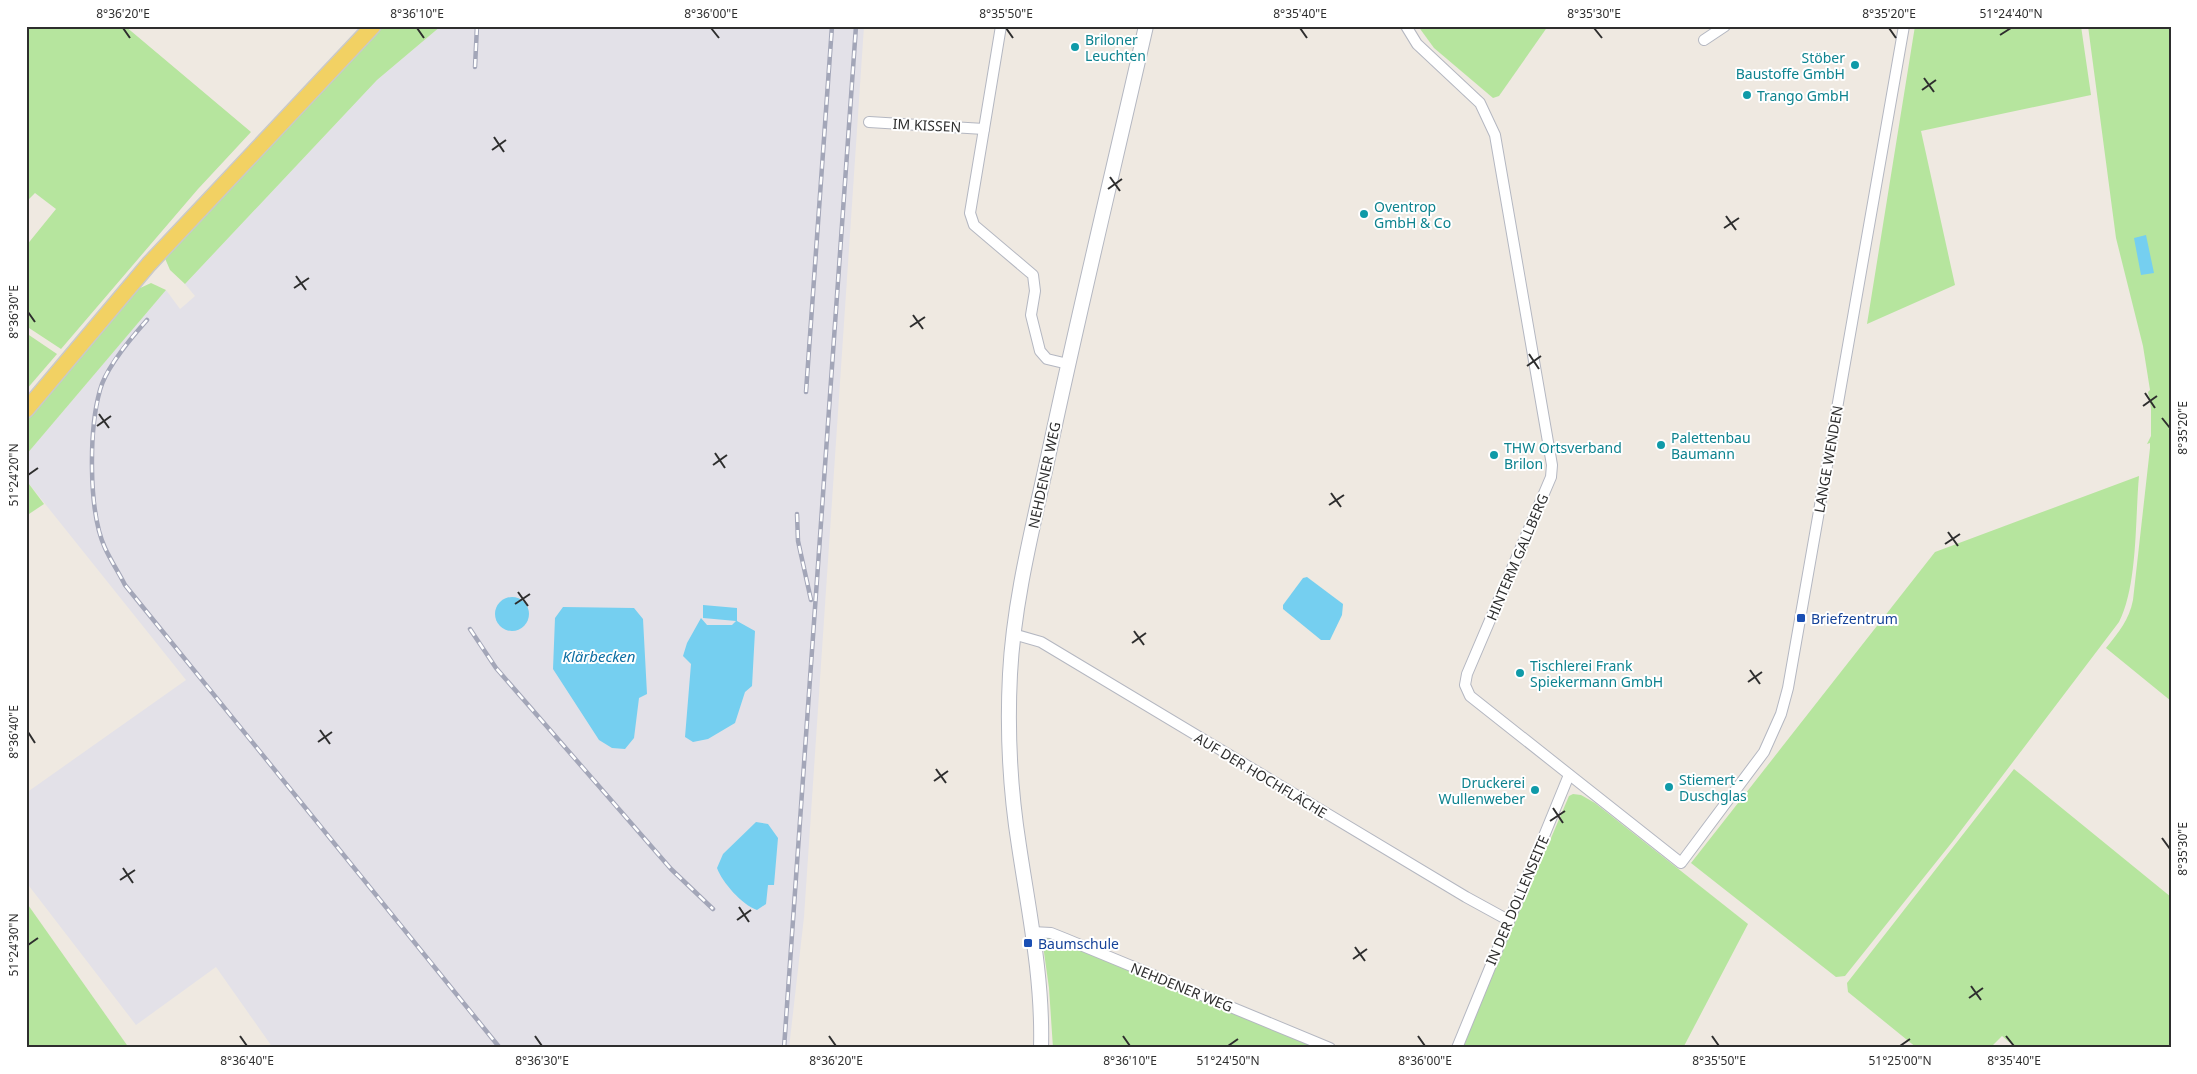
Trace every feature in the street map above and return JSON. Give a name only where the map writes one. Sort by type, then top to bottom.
[{"type":"main road","points":[[26,410],[148,264],[373,26]]},
{"type":"street","points":[[1001,26],[970,213],[974,225],[1033,275],[1035,291],[1031,315],[1040,351],[1046,359],[1068,364]]},
{"type":"street","name":"NEHDENER WEG","points":[[1041,1048],[1038,976],[1010,773],[1009,699],[1013,634],[1022,579],[1068,364],[1146,26]]},
{"type":"street","name":"HINTERM GALLBERG","points":[[1406,26],[1417,44],[1480,103],[1495,135],[1552,465],[1552,477],[1467,674],[1465,685],[1470,696],[1569,775]]},
{"type":"street","points":[[1704,40],[1725,26]]},
{"type":"street","name":"LANGE WENDEN","points":[[1569,775],[1681,863],[1764,752],[1781,714],[1788,688],[1904,26]]},
{"type":"street","name":"IM KISSEN","points":[[869,122],[984,129]]},
{"type":"street","name":"AUF DER HOCHFLÄCHE","points":[[1013,634],[1041,642],[1466,897],[1508,920]]},
{"type":"street","name":"IN DER DOLLENSEITE","points":[[1457,1048],[1569,775]]},
{"type":"street","name":"NEHDENER WEG","points":[[1032,932],[1051,933],[1066,938],[1330,1048]]},
{"type":"shaded area","points":[[441,26],[864,26],[804,917],[789,1048],[273,1048],[216,967],[136,1025],[26,882],[26,793],[186,680],[26,480],[26,455],[166,290],[180,309],[195,296],[185,284],[377,80]]},
{"type":"green space","points":[[26,26],[125,26],[251,132],[198,189],[61,349],[26,326],[26,246],[56,209],[35,193],[26,202]]},
{"type":"green space","points":[[378,26],[441,26],[377,80],[185,284],[170,270],[164,256]]},
{"type":"green space","points":[[1418,26],[1548,26],[1499,96],[1493,98],[1434,48]]},
{"type":"green space","points":[[1915,26],[2081,26],[2091,95],[1921,131],[1955,285],[1867,324]]},
{"type":"green space","points":[[2088,26],[2171,26],[2171,701],[2106,648],[2126,620],[2133,600],[2150,448],[2150,443],[2147,444],[2151,436],[2151,408],[2143,346],[2116,238]]},
{"type":"green space","points":[[151,283],[166,290],[26,455],[26,420],[138,289]]},
{"type":"green space","points":[[26,333],[57,354],[26,390]]},
{"type":"green space","points":[[2139,476],[2133,571],[2130,589],[2119,622],[1953,841],[1845,976],[1836,977],[1691,863],[1935,552]]},
{"type":"green space","points":[[26,480],[44,504],[26,516]]},
{"type":"green space","points":[[2014,769],[2171,897],[2171,1048],[2016,1048],[2002,1036],[1990,1048],[1917,1048],[1848,992],[1847,983]]},
{"type":"green space","points":[[1573,794],[1581,795],[1595,803],[1748,924],[1683,1048],[1461,1048],[1569,796]]},
{"type":"green space","points":[[26,902],[129,1048],[26,1048]]},
{"type":"green space","points":[[1042,938],[1053,938],[1319,1048],[1053,1048],[1049,988]]},
{"type":"water","points":[[2146,235],[2154,273],[2141,275],[2134,238]]},
{"type":"water","points":[[1307,577],[1343,604],[1342,615],[1330,640],[1321,640],[1283,609],[1283,605],[1303,578]]},
{"type":"water","points":[[512,597],[524,602],[529,614],[524,626],[512,631],[500,626],[495,614],[500,602]]},
{"type":"water","points":[[703,605],[737,608],[737,621],[755,631],[752,686],[745,692],[735,723],[708,739],[693,742],[685,737],[691,664],[683,656],[687,643],[701,618],[707,625],[732,625],[736,621],[703,618]]},
{"type":"water","name":"Klärbecken","points":[[563,607],[634,608],[643,619],[647,694],[639,698],[634,738],[625,749],[612,748],[599,740],[553,669],[555,618]]},
{"type":"water","points":[[756,822],[768,824],[778,838],[774,885],[768,885],[766,904],[757,910],[745,903],[733,892],[723,880],[717,868],[723,854]]},
{"type":"railway","points":[[475,67],[477,26]]},
{"type":"railway","points":[[806,392],[832,26]]},
{"type":"railway","points":[[784,1048],[856,26]]},
{"type":"railway","points":[[147,320],[120,353],[108,372],[103,381],[96,406],[92,447],[93,492],[99,532],[107,553],[125,585],[500,1048]]},
{"type":"railway","points":[[797,514],[798,541],[811,600]]},
{"type":"railway","points":[[470,629],[496,668],[671,869],[713,909]]},
{"type":"place","name":"Briloner Leuchten","points":[[1075,47]]},
{"type":"place","name":"Stöber Baustoffe GmbH","points":[[1855,65]]},
{"type":"place","name":"Trango GmbH","points":[[1747,95]]},
{"type":"place","name":"Oventrop GmbH & Co","points":[[1364,214]]},
{"type":"place","name":"Palettenbau Baumann","points":[[1661,445]]},
{"type":"place","name":"THW Ortsverband Brilon","points":[[1494,455]]},
{"type":"place","name":"Briefzentrum","points":[[1801,618]]},
{"type":"place","name":"Tischlerei Frank Spiekermann GmbH","points":[[1520,673]]},
{"type":"place","name":"Stiemert - Duschglas","points":[[1669,787]]},
{"type":"place","name":"Druckerei Wullenweber","points":[[1535,790]]},
{"type":"place","name":"Baumschule","points":[[1028,943]]}]
